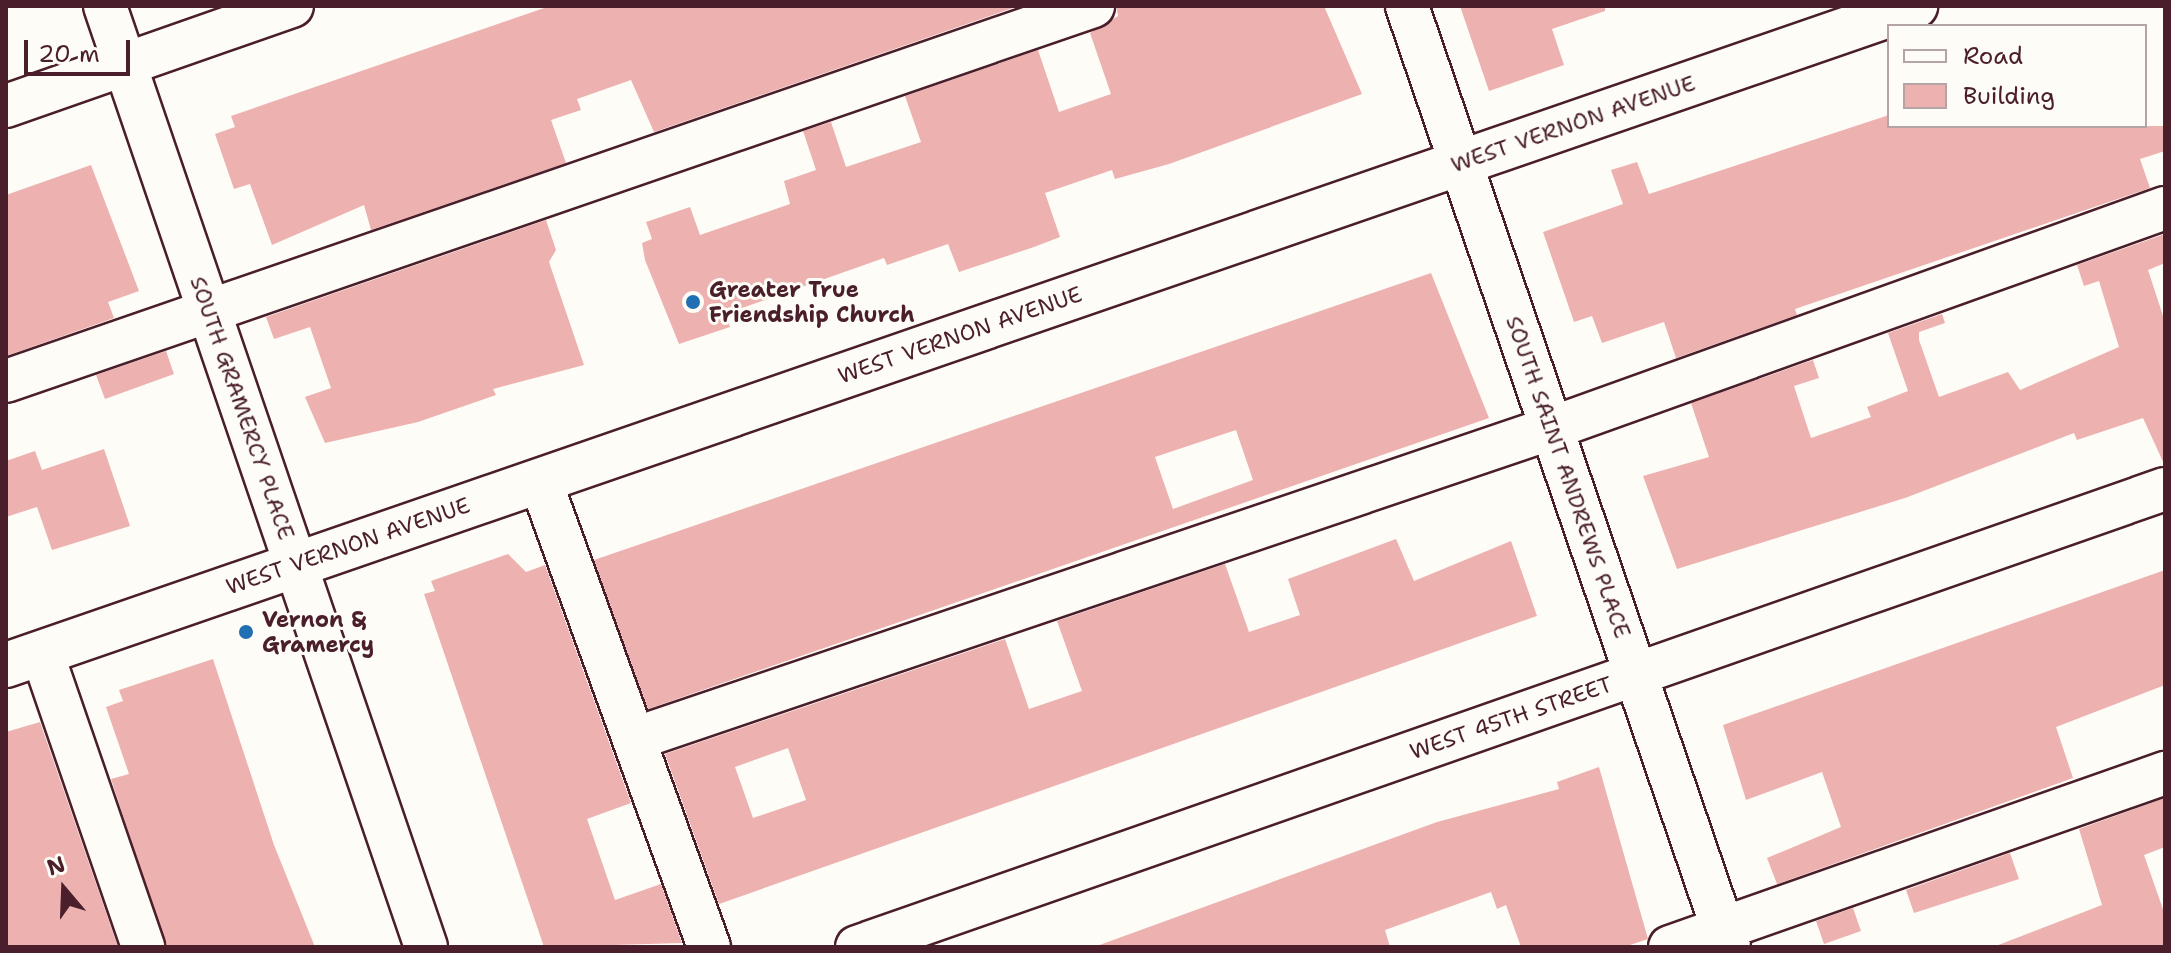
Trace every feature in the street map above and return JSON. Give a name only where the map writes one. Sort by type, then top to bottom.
[{"type":"main road","name":"WEST VERNON AVENUE","points":[[24,659],[1915,6]]},
{"type":"street","name":"SOUTH GRAMERCY PLACE","points":[[105,6],[426,947]]},
{"type":"street","points":[[6,106],[292,6]]},
{"type":"street","points":[[6,381],[1093,6]]},
{"type":"street","name":"SOUTH SAINT ANDREWS PLACE","points":[[1407,6],[1726,938]]},
{"type":"street","points":[[634,739],[1552,428],[2165,208]]},
{"type":"street","points":[[540,480],[709,947]]},
{"type":"street","name":"WEST 45TH STREET","points":[[857,947],[2165,489]]},
{"type":"street","points":[[24,659],[143,947]]},
{"type":"street","points":[[1670,947],[1726,938],[2165,773]]},
{"type":"building","points":[[550,6],[1019,6],[654,132],[631,80],[577,99],[581,110],[551,120],[566,163],[371,230],[364,205],[272,245],[250,184],[234,189],[215,134],[235,127],[231,116]]},
{"type":"building","points":[[1116,6],[1324,6],[1362,94],[1169,164],[1115,179],[1112,170],[1045,193],[1060,237],[1034,247],[959,272],[948,244],[887,265],[884,258],[725,314],[730,327],[679,344],[645,260],[642,243],[652,239],[646,222],[690,207],[700,235],[790,204],[784,181],[816,170],[803,131],[831,122],[846,167],[921,142],[905,96],[1038,50],[1059,112],[1111,94],[1090,33],[1118,16]]},
{"type":"building","points":[[1460,6],[1605,6],[1605,11],[1552,29],[1564,65],[1489,91]]},
{"type":"building","points":[[1887,116],[1887,128],[2165,126],[2165,151],[2140,159],[2150,188],[1795,309],[1797,315],[1676,358],[1664,322],[1602,343],[1592,316],[1574,322],[1543,232],[1623,204],[1611,170],[1637,162],[1649,194]]},
{"type":"building","points":[[91,165],[139,291],[108,302],[114,318],[6,356],[6,195]]},
{"type":"building","points":[[546,220],[556,250],[549,262],[584,365],[493,389],[496,395],[418,422],[325,443],[305,397],[331,388],[310,327],[274,339],[266,317]]},
{"type":"building","points":[[2165,234],[2165,263],[2148,270],[2165,322],[2165,466],[2143,418],[2077,440],[2074,433],[1905,498],[1677,569],[1643,476],[1709,457],[1691,403],[1813,360],[1819,378],[1794,386],[1811,438],[1871,417],[1867,407],[1908,391],[1888,333],[1942,314],[1945,323],[1919,332],[1939,397],[2008,372],[2020,390],[2119,347],[2099,281],[2084,286],[2077,265]]},
{"type":"building","points":[[1431,273],[1489,418],[648,709],[594,560]],"holes":[[[1236,430],[1253,480],[1173,509],[1155,457]]]},
{"type":"building","points":[[166,351],[174,374],[105,399],[96,375]]},
{"type":"building","points":[[104,449],[130,526],[52,550],[37,507],[6,517],[6,461],[35,451],[42,470]]},
{"type":"building","points":[[1396,539],[1414,581],[1511,541],[1537,616],[719,904],[665,754],[1005,639],[1029,709],[1082,691],[1057,621],[1225,564],[1249,632],[1300,615],[1288,579]],"holes":[[[788,748],[806,800],[753,818],[735,767]]]},
{"type":"building","points":[[508,554],[526,572],[545,565],[631,803],[587,819],[615,900],[661,884],[682,943],[544,947],[424,594],[435,591],[431,581]]},
{"type":"building","points":[[2165,570],[2165,685],[2056,727],[2073,778],[1777,884],[1767,858],[1841,827],[1822,772],[1746,800],[1723,725]]},
{"type":"building","points":[[213,659],[274,845],[315,947],[166,947],[111,779],[129,774],[106,707],[123,701],[119,690]]},
{"type":"building","points":[[40,722],[118,947],[6,947],[6,732]]},
{"type":"building","points":[[1599,767],[1648,939],[1624,947],[1521,947],[1506,905],[1497,909],[1491,892],[1385,930],[1390,947],[1094,947],[1437,822],[1559,789],[1557,782]]},
{"type":"building","points":[[2165,798],[2165,847],[2144,855],[2165,915],[2165,947],[1993,947],[2102,905],[2079,829]]},
{"type":"building","points":[[2010,853],[2019,879],[1914,913],[1906,890]]},
{"type":"building","points":[[1853,908],[1861,931],[1824,944],[1816,921]]},
{"type":"place","name":"Greater True Friendship Church","points":[[693,302]]},
{"type":"place","name":"Vernon & Gramercy","points":[[246,632]]}]
